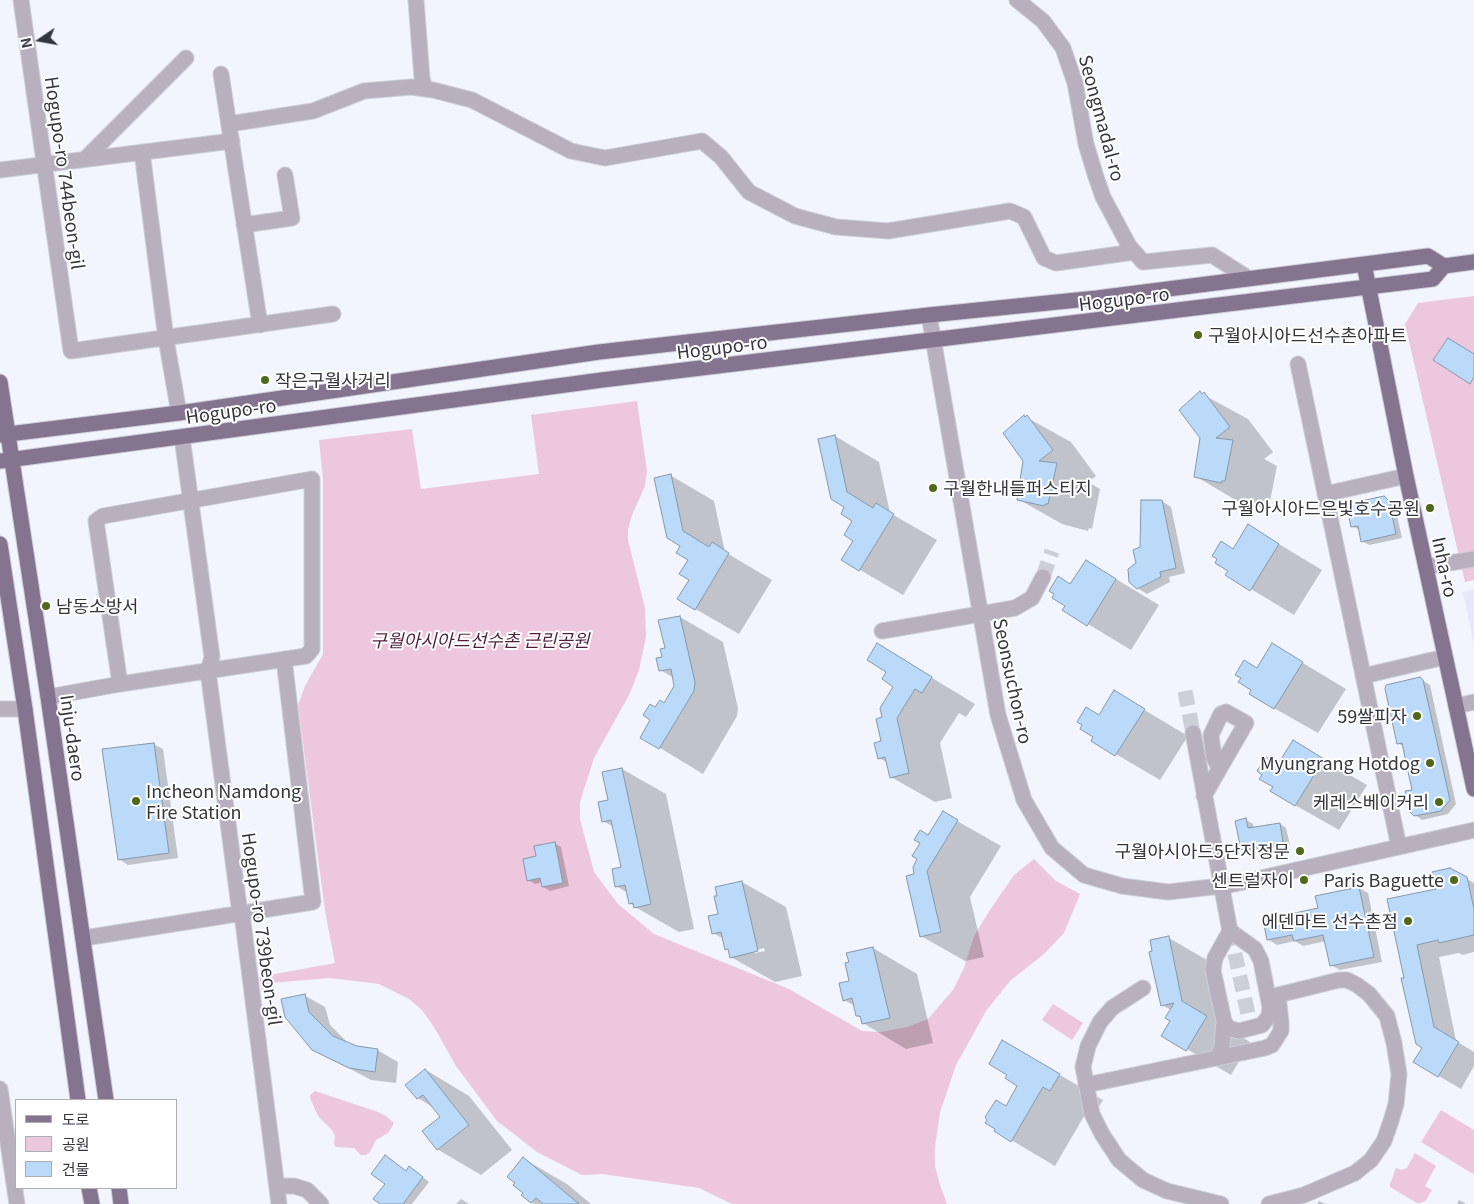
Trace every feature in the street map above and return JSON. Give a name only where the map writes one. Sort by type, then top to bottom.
[{"type":"main road","name":"Hogupo-ro","points":[[4,434],[179,413],[599,352],[1096,298],[1428,256],[1444,266],[1474,262]]},
{"type":"main road","name":"Inha-ro","points":[[1364,264],[1406,476],[1474,789]]},
{"type":"main road","name":"Hogupo-ro","points":[[6,460],[592,382],[1433,279],[1444,266]]},
{"type":"main road","name":"Inju-daero","points":[[0,382],[6,460],[48,697],[106,1099]]},
{"type":"main road","points":[[0,544],[25,709],[78,1099]]},
{"type":"main road","points":[[89,1189],[92,1204]]},
{"type":"main road","points":[[119,1189],[121,1204]]},
{"type":"street","name":"Hogupo-ro 744beon-gil","points":[[21,0],[71,351],[166,338]]},
{"type":"street","points":[[416,0],[422,78],[425,89]]},
{"type":"street","name":"Seongmadal-ro","points":[[1017,0],[1043,21],[1064,48],[1075,83],[1086,144],[1096,177],[1103,197],[1134,252]]},
{"type":"street","points":[[85,159],[186,58]]},
{"type":"street","points":[[222,74],[260,325]]},
{"type":"street","points":[[229,124],[313,111],[364,91],[411,87],[425,89],[472,100],[571,151],[605,158],[702,141],[721,157],[749,192],[795,216],[836,227],[888,231],[1010,210],[1024,217],[1044,258],[1056,263],[1134,252],[1143,262],[1212,255],[1248,278]]},
{"type":"street","points":[[0,170],[232,141]]},
{"type":"street","points":[[142,152],[166,338],[179,413]]},
{"type":"street","points":[[244,225],[292,218],[285,175]]},
{"type":"street","points":[[166,338],[333,314]]},
{"type":"street","name":"Seonsuchon-ro","points":[[928,315],[998,715],[1024,800],[1052,848],[1084,875],[1122,886],[1168,892],[1220,886],[1474,830]]},
{"type":"street","points":[[1298,364],[1399,847]]},
{"type":"street","name":"Hogupo-ro 739beon-gil","points":[[182,437],[212,657],[208,671],[240,914],[244,922],[279,1204]]},
{"type":"street","points":[[1325,494],[1406,476]]},
{"type":"street","points":[[48,697],[120,684],[306,656],[312,649],[312,479],[103,516],[96,521],[120,684]]},
{"type":"street","points":[[1426,567],[1474,559]]},
{"type":"street","points":[[882,631],[1015,608],[1032,598],[1043,577]]},
{"type":"street","points":[[1363,676],[1445,658]]},
{"type":"street","points":[[84,938],[313,902],[284,659]]},
{"type":"street","points":[[1456,706],[1474,702]]},
{"type":"street","points":[[0,709],[25,709]]},
{"type":"street","points":[[1193,733],[1230,932],[1215,958],[1213,970],[1224,1021],[1222,1046],[1218,1057]]},
{"type":"street","points":[[1204,796],[1221,766]]},
{"type":"street","points":[[1224,1021],[1228,1028],[1239,1031],[1262,1025],[1269,1016],[1270,1007],[1261,961],[1255,949],[1230,932]]},
{"type":"street","points":[[1086,1086],[1272,1045],[1281,1032],[1278,995],[1270,966],[1261,961]]},
{"type":"street","points":[[1269,1204],[1285,1201],[1311,1192],[1355,1173],[1371,1160],[1384,1141],[1391,1121],[1396,1104],[1399,1074],[1393,1036],[1387,1016],[1369,994],[1357,985],[1347,980],[1339,980],[1278,995]]},
{"type":"street","points":[[1143,988],[1112,1008],[1100,1022],[1088,1046],[1083,1067],[1092,1114],[1119,1160],[1143,1180],[1168,1191],[1221,1204]]},
{"type":"street","points":[[0,1090],[5,1160],[17,1204]]},
{"type":"street","points":[[277,1186],[294,1186],[307,1190],[321,1204]]},
{"type":"shaded area","points":[[1474,589],[1474,645],[1463,592]]},
{"type":"green space","points":[[1474,296],[1474,580],[1465,582],[1405,324],[1418,303]]},
{"type":"green space","name":"구월아시아드선수촌 근린공원","points":[[637,401],[647,471],[645,486],[628,529],[628,540],[645,608],[646,637],[639,670],[629,695],[594,758],[580,802],[580,819],[594,872],[618,904],[654,934],[789,989],[862,1031],[881,1032],[907,1027],[928,1019],[953,990],[964,968],[974,936],[988,913],[1014,875],[1034,859],[1056,881],[1080,894],[1064,933],[1044,954],[1010,981],[986,1011],[956,1065],[940,1112],[935,1147],[935,1166],[947,1204],[732,1204],[699,1188],[602,1174],[582,1175],[537,1152],[497,1121],[456,1066],[422,1010],[409,999],[379,984],[330,978],[266,984],[262,992],[259,977],[335,963],[325,911],[298,705],[305,686],[323,654],[323,479],[319,440],[412,429],[421,489],[539,474],[531,415]]},
{"type":"green space","points":[[1053,1004],[1083,1023],[1072,1040],[1042,1020]]},
{"type":"green space","points":[[315,1091],[378,1112],[394,1123],[388,1133],[376,1140],[370,1152],[366,1155],[361,1155],[354,1148],[336,1147],[334,1144],[335,1136],[332,1130],[318,1116],[310,1098],[310,1095]]},
{"type":"green space","points":[[1441,1110],[1474,1130],[1473,1174],[1421,1142]]},
{"type":"green space","points":[[1415,1153],[1436,1166],[1425,1186],[1432,1190],[1426,1200],[1421,1203],[1417,1203],[1390,1187],[1396,1168],[1401,1170],[1407,1168]]},
{"type":"building","points":[[1448,338],[1474,354],[1474,377],[1470,384],[1433,360]]},
{"type":"building","points":[[1200,391],[1202,394],[1204,392],[1230,427],[1216,438],[1233,440],[1225,481],[1221,483],[1194,477],[1200,438],[1179,410]]},
{"type":"building","points":[[1024,415],[1025,417],[1027,415],[1053,450],[1039,461],[1057,463],[1048,504],[1044,506],[1017,500],[1023,461],[1003,433]]},
{"type":"building","points":[[835,435],[847,492],[873,508],[876,503],[894,514],[859,571],[841,560],[853,541],[844,535],[852,521],[841,514],[844,507],[831,499],[818,439]]},
{"type":"building","points":[[671,474],[683,531],[709,547],[712,542],[729,553],[695,610],[677,599],[689,580],[679,574],[688,560],[676,553],[680,546],[667,538],[654,478]]},
{"type":"building","points":[[1384,496],[1389,501],[1396,534],[1361,542],[1358,526],[1351,527],[1348,512],[1352,503]]},
{"type":"building","points":[[1141,500],[1162,500],[1176,568],[1160,572],[1161,577],[1137,589],[1129,582],[1128,569],[1136,563],[1133,550],[1140,547]]},
{"type":"building","points":[[1248,524],[1279,544],[1250,591],[1225,575],[1228,571],[1215,563],[1217,559],[1212,556],[1221,541],[1233,549]]},
{"type":"building","points":[[1086,560],[1116,579],[1087,626],[1062,610],[1065,606],[1052,598],[1054,594],[1049,591],[1058,576],[1070,584]]},
{"type":"building","points":[[680,616],[695,682],[694,691],[659,749],[640,738],[650,720],[643,715],[650,704],[655,707],[660,700],[664,703],[674,686],[671,669],[659,671],[656,658],[662,657],[660,649],[665,648],[658,620]]},
{"type":"building","points":[[877,643],[932,677],[922,693],[915,689],[897,718],[909,773],[890,778],[885,757],[878,759],[874,743],[881,741],[876,719],[882,717],[880,708],[893,687],[882,679],[886,672],[867,660]]},
{"type":"building","points":[[1272,643],[1303,662],[1274,709],[1249,694],[1251,690],[1238,682],[1241,678],[1235,675],[1244,660],[1257,668]]},
{"type":"building","points":[[1420,677],[1423,680],[1450,800],[1441,811],[1414,816],[1410,812],[1405,791],[1412,790],[1402,743],[1397,744],[1385,689],[1386,685]]},
{"type":"building","points":[[1114,690],[1145,709],[1115,756],[1091,741],[1093,737],[1080,729],[1082,725],[1077,722],[1086,707],[1099,715]]},
{"type":"building","points":[[1293,740],[1324,759],[1295,806],[1270,791],[1273,787],[1259,779],[1262,775],[1257,771],[1266,757],[1278,764]]},
{"type":"building","name":"Incheon Namdong Fire Station","points":[[154,743],[169,853],[118,860],[102,749]]},
{"type":"building","points":[[622,768],[651,904],[634,908],[633,903],[629,904],[625,885],[615,887],[612,869],[621,867],[611,820],[602,822],[598,802],[608,800],[602,772]]},
{"type":"building","points":[[943,811],[958,820],[927,871],[941,932],[920,937],[906,876],[914,874],[913,867],[917,859],[912,856],[920,843],[914,840],[920,830],[928,835]]},
{"type":"building","points":[[1246,818],[1248,828],[1280,823],[1283,842],[1241,850],[1235,821]]},
{"type":"building","points":[[555,842],[563,883],[542,887],[540,878],[527,881],[523,859],[536,856],[534,846]]},
{"type":"building","points":[[1450,868],[1467,877],[1474,909],[1474,935],[1439,943],[1438,940],[1417,945],[1434,1027],[1459,1042],[1438,1077],[1413,1062],[1422,1048],[1416,1044],[1401,978],[1404,978],[1387,899],[1436,889],[1432,872]]},
{"type":"building","points":[[742,881],[758,951],[730,958],[728,949],[725,950],[721,932],[712,934],[708,916],[718,914],[714,896],[717,896],[715,887]]},
{"type":"building","points":[[1359,887],[1374,957],[1330,966],[1323,935],[1294,941],[1292,935],[1267,940],[1263,920],[1318,908],[1315,896]]},
{"type":"building","points":[[1169,936],[1182,1001],[1207,1016],[1186,1051],[1161,1036],[1170,1021],[1165,1018],[1174,1003],[1161,1006],[1149,952],[1152,951],[1150,940]]},
{"type":"building","points":[[873,947],[890,1018],[862,1024],[860,1016],[856,1016],[852,998],[843,1001],[839,983],[849,981],[845,963],[849,962],[846,953]]},
{"type":"building","points":[[305,994],[309,1012],[333,1036],[357,1046],[378,1049],[375,1072],[349,1068],[312,1050],[285,1017],[281,999]]},
{"type":"building","points":[[1002,1040],[1060,1074],[1050,1091],[1043,1087],[1011,1142],[985,1123],[987,1120],[985,1117],[996,1100],[1006,1106],[1017,1086],[1005,1078],[1007,1075],[989,1064]]},
{"type":"building","points":[[425,1069],[469,1125],[437,1150],[422,1131],[440,1117],[423,1095],[417,1099],[405,1085]]},
{"type":"building","points":[[385,1155],[406,1171],[409,1166],[423,1177],[403,1204],[380,1204],[373,1199],[385,1184],[371,1174]]},
{"type":"building","points":[[523,1157],[579,1204],[543,1204],[536,1198],[531,1203],[521,1195],[523,1193],[507,1177]]},
{"type":"tunnel","points":[[1043,577],[1052,551]]},
{"type":"tunnel","points":[[1185,691],[1193,733]]},
{"type":"tunnel","points":[[1230,931],[1248,1014]]},
{"type":"place","name":"구월아시아드선수촌아파트","points":[[1198,335]]},
{"type":"place","name":"작은구월사거리","points":[[265,380]]},
{"type":"place","name":"구월한내들퍼스티지","points":[[933,488]]},
{"type":"place","name":"구월아시아드은빛호수공원","points":[[1430,508]]},
{"type":"place","name":"남동소방서","points":[[46,606]]},
{"type":"place","name":"59쌀피자","points":[[1417,716]]},
{"type":"place","name":"Myungrang Hotdog","points":[[1430,763]]},
{"type":"place","name":"Incheon Namdong Fire Station","points":[[136,801]]},
{"type":"place","name":"케레스베이커리","points":[[1439,802]]},
{"type":"place","name":"구월아시아드5단지정문","points":[[1300,851]]},
{"type":"place","name":"센트럴자이","points":[[1304,880]]},
{"type":"place","name":"Paris Baguette","points":[[1454,880]]},
{"type":"place","name":"에덴마트 선수촌점","points":[[1408,921]]}]
